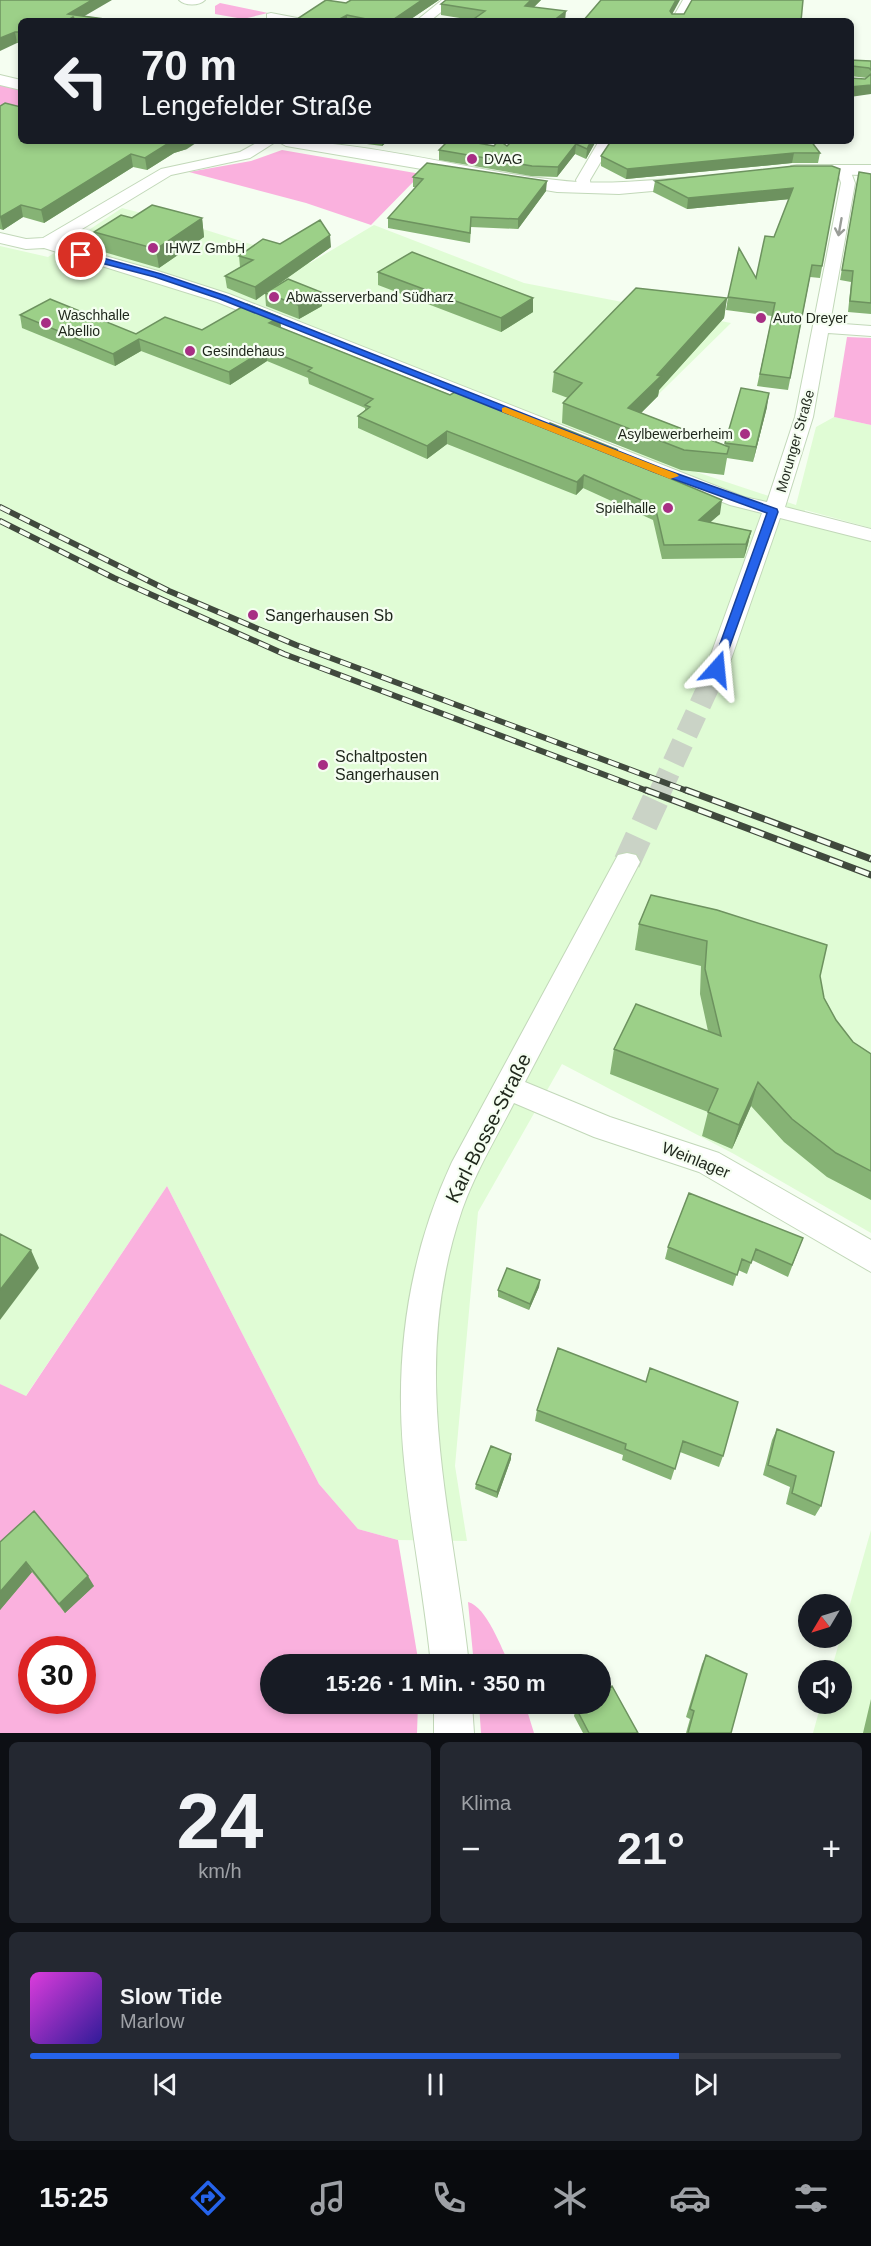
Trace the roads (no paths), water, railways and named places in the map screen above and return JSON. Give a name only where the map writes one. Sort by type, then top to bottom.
[{"type":"street","points":[[185,0],[198,0]]},
{"type":"street","points":[[426,18],[450,0]]},
{"type":"street","points":[[679,18],[689,0]]},
{"type":"street","points":[[271,17],[276,18]]},
{"type":"street","points":[[0,80],[18,84]]},
{"type":"street","points":[[47,243],[166,172],[248,155],[265,144]]},
{"type":"street","points":[[304,144],[531,183],[584,188],[655,186],[719,179]]},
{"type":"street","points":[[584,188],[583,180],[604,144]]},
{"type":"street","name":"Morunger Straße","points":[[717,669],[804,417],[848,183],[844,170]]},
{"type":"street","points":[[775,172],[871,170]]},
{"type":"street","points":[[0,238],[26,244],[47,243],[223,298],[657,470],[773,512],[871,535]]},
{"type":"street","points":[[822,327],[871,331]]},
{"type":"street","name":"Karl-Bosse-Straße","points":[[448,1654],[421,1453],[418,1357],[422,1301],[429,1265],[450,1198],[627,862]]},
{"type":"street","name":"Weinlager","points":[[508,1088],[604,1128],[708,1162],[871,1257]]},
{"type":"street","points":[[453,1714],[454,1733]]},
{"type":"tunnel","points":[[660,792],[717,668]]},
{"type":"tunnel","points":[[627,862],[660,790]]},
{"type":"railway","points":[[0,507],[169,591],[296,645],[690,792]]},
{"type":"railway","points":[[0,521],[114,578],[284,654],[650,792]]},
{"type":"railway","points":[[646,790],[871,875]]},
{"type":"railway","points":[[686,790],[871,859]]},
{"type":"place","name":"DVAG","points":[[472,159]]},
{"type":"place","name":"IHWZ GmbH","points":[[153,248]]},
{"type":"place","name":"Abwasserverband Südharz","points":[[274,297]]},
{"type":"place","name":"Auto Dreyer","points":[[761,318]]},
{"type":"place","name":"Waschhalle Abellio","points":[[46,323]]},
{"type":"place","name":"Gesindehaus","points":[[190,351]]},
{"type":"place","name":"Asylbewerberheim","points":[[745,434]]},
{"type":"place","name":"Spielhalle","points":[[668,508]]},
{"type":"place","name":"Sangerhausen Sb","points":[[253,615]]},
{"type":"place","name":"Schaltposten Sangerhausen","points":[[323,765]]}]
